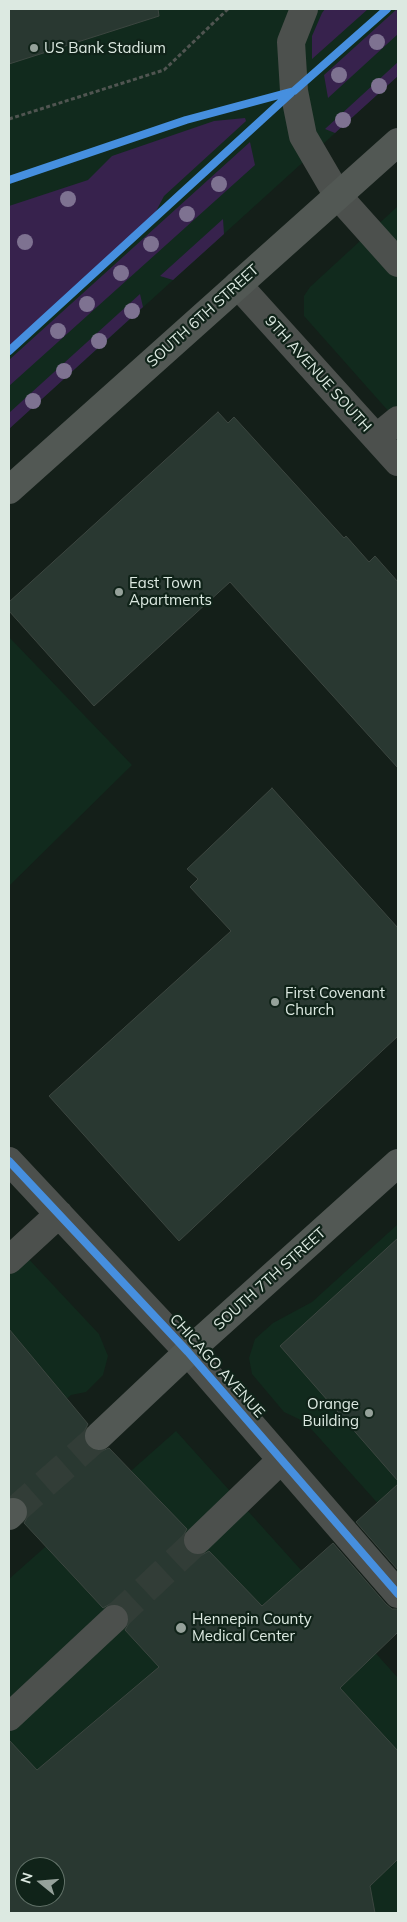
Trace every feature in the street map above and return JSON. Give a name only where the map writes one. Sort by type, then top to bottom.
[{"type":"main road","name":"SOUTH 6TH STREET","points":[[9,490],[398,142]]},
{"type":"main road","name":"SOUTH 7TH STREET","points":[[98,1436],[188,1352],[398,1164]]},
{"type":"street","points":[[304,9],[291,42],[294,91],[303,136],[338,196],[398,263]]},
{"type":"street","name":"9TH AVENUE SOUTH","points":[[238,285],[398,462]]},
{"type":"street","points":[[376,438],[398,420]]},
{"type":"street","name":"CHICAGO AVENUE","points":[[9,1161],[188,1352],[398,1594]]},
{"type":"street","points":[[9,1260],[59,1214]]},
{"type":"street","points":[[198,1540],[281,1460]]},
{"type":"street","points":[[9,1717],[114,1619]]},
{"type":"path","points":[[9,119],[164,70],[228,9]]},
{"type":"shaded area","points":[[9,9],[398,9],[398,76],[9,429]]},
{"type":"shaded area","points":[[325,9],[368,9],[312,59],[312,36]]},
{"type":"shaded area","points":[[397,9],[398,34],[328,98],[324,75]]},
{"type":"shaded area","points":[[398,62],[398,76],[335,133],[325,129]]},
{"type":"shaded area","points":[[245,118],[246,121],[164,196],[152,219],[9,348],[9,206],[88,180],[112,156],[214,121]]},
{"type":"shaded area","points":[[250,142],[255,165],[9,386],[9,360]]},
{"type":"shaded area","points":[[398,206],[398,422],[304,316],[304,296],[310,287]]},
{"type":"shaded area","points":[[223,219],[224,234],[173,280],[160,276]]},
{"type":"shaded area","points":[[140,294],[143,307],[9,429],[9,413]]},
{"type":"shaded area","points":[[9,637],[132,765],[9,886]]},
{"type":"shaded area","name":"Orange Building","points":[[398,1224],[398,1526],[305,1422],[284,1412],[252,1374],[249,1358],[255,1339],[273,1323],[312,1302]]},
{"type":"shaded area","points":[[9,1238],[99,1334],[108,1356],[103,1375],[86,1392],[71,1395],[9,1454]]},
{"type":"shaded area","name":"Hennepin County Medical Center","points":[[176,1431],[398,1678],[398,1913],[9,1913],[9,1579]]},
{"type":"building","name":"US Bank Stadium","points":[[9,9],[158,9],[159,16],[9,64]]},
{"type":"building","name":"East Town Apartments","points":[[218,412],[228,423],[234,417],[344,538],[346,536],[369,562],[375,556],[398,582],[398,768],[230,582],[94,706],[9,611],[9,602]]},
{"type":"building","name":"First Covenant Church","points":[[272,788],[398,928],[398,1036],[179,1241],[49,1096],[231,931],[190,887],[198,879],[187,869]]},
{"type":"building","name":"Orange Building","points":[[398,1238],[398,1481],[280,1346]]},
{"type":"building","name":"Hennepin County Medical Center","points":[[9,1329],[88,1424],[84,1432],[87,1446],[95,1451],[109,1448],[187,1529],[183,1536],[186,1550],[194,1555],[202,1555],[209,1551],[262,1606],[333,1543],[386,1604],[392,1609],[398,1609],[398,1632],[340,1688],[398,1751],[398,1859],[370,1886],[375,1913],[9,1913],[9,1740],[37,1770],[159,1667],[125,1630],[129,1623],[126,1609],[118,1604],[110,1604],[103,1608],[24,1523],[28,1516],[28,1508],[24,1501],[17,1497],[9,1497]]},
{"type":"building","points":[[398,1484],[398,1570],[356,1522]]},
{"type":"tunnel","points":[[13,1512],[99,1436]]},
{"type":"tunnel","points":[[114,1619],[198,1540]]},
{"type":"cycle path","points":[[9,180],[186,120],[294,91],[387,9]]},
{"type":"cycle path","points":[[9,351],[291,93]]},
{"type":"cycle path","points":[[9,1161],[188,1352],[398,1594]]},
{"type":"place","name":"US Bank Stadium","points":[[34,48]]},
{"type":"place","name":"East Town Apartments","points":[[119,592]]},
{"type":"place","name":"First Covenant Church","points":[[275,1002]]},
{"type":"place","name":"Orange Building","points":[[369,1413]]},
{"type":"place","name":"Hennepin County Medical Center","points":[[181,1628]]}]
